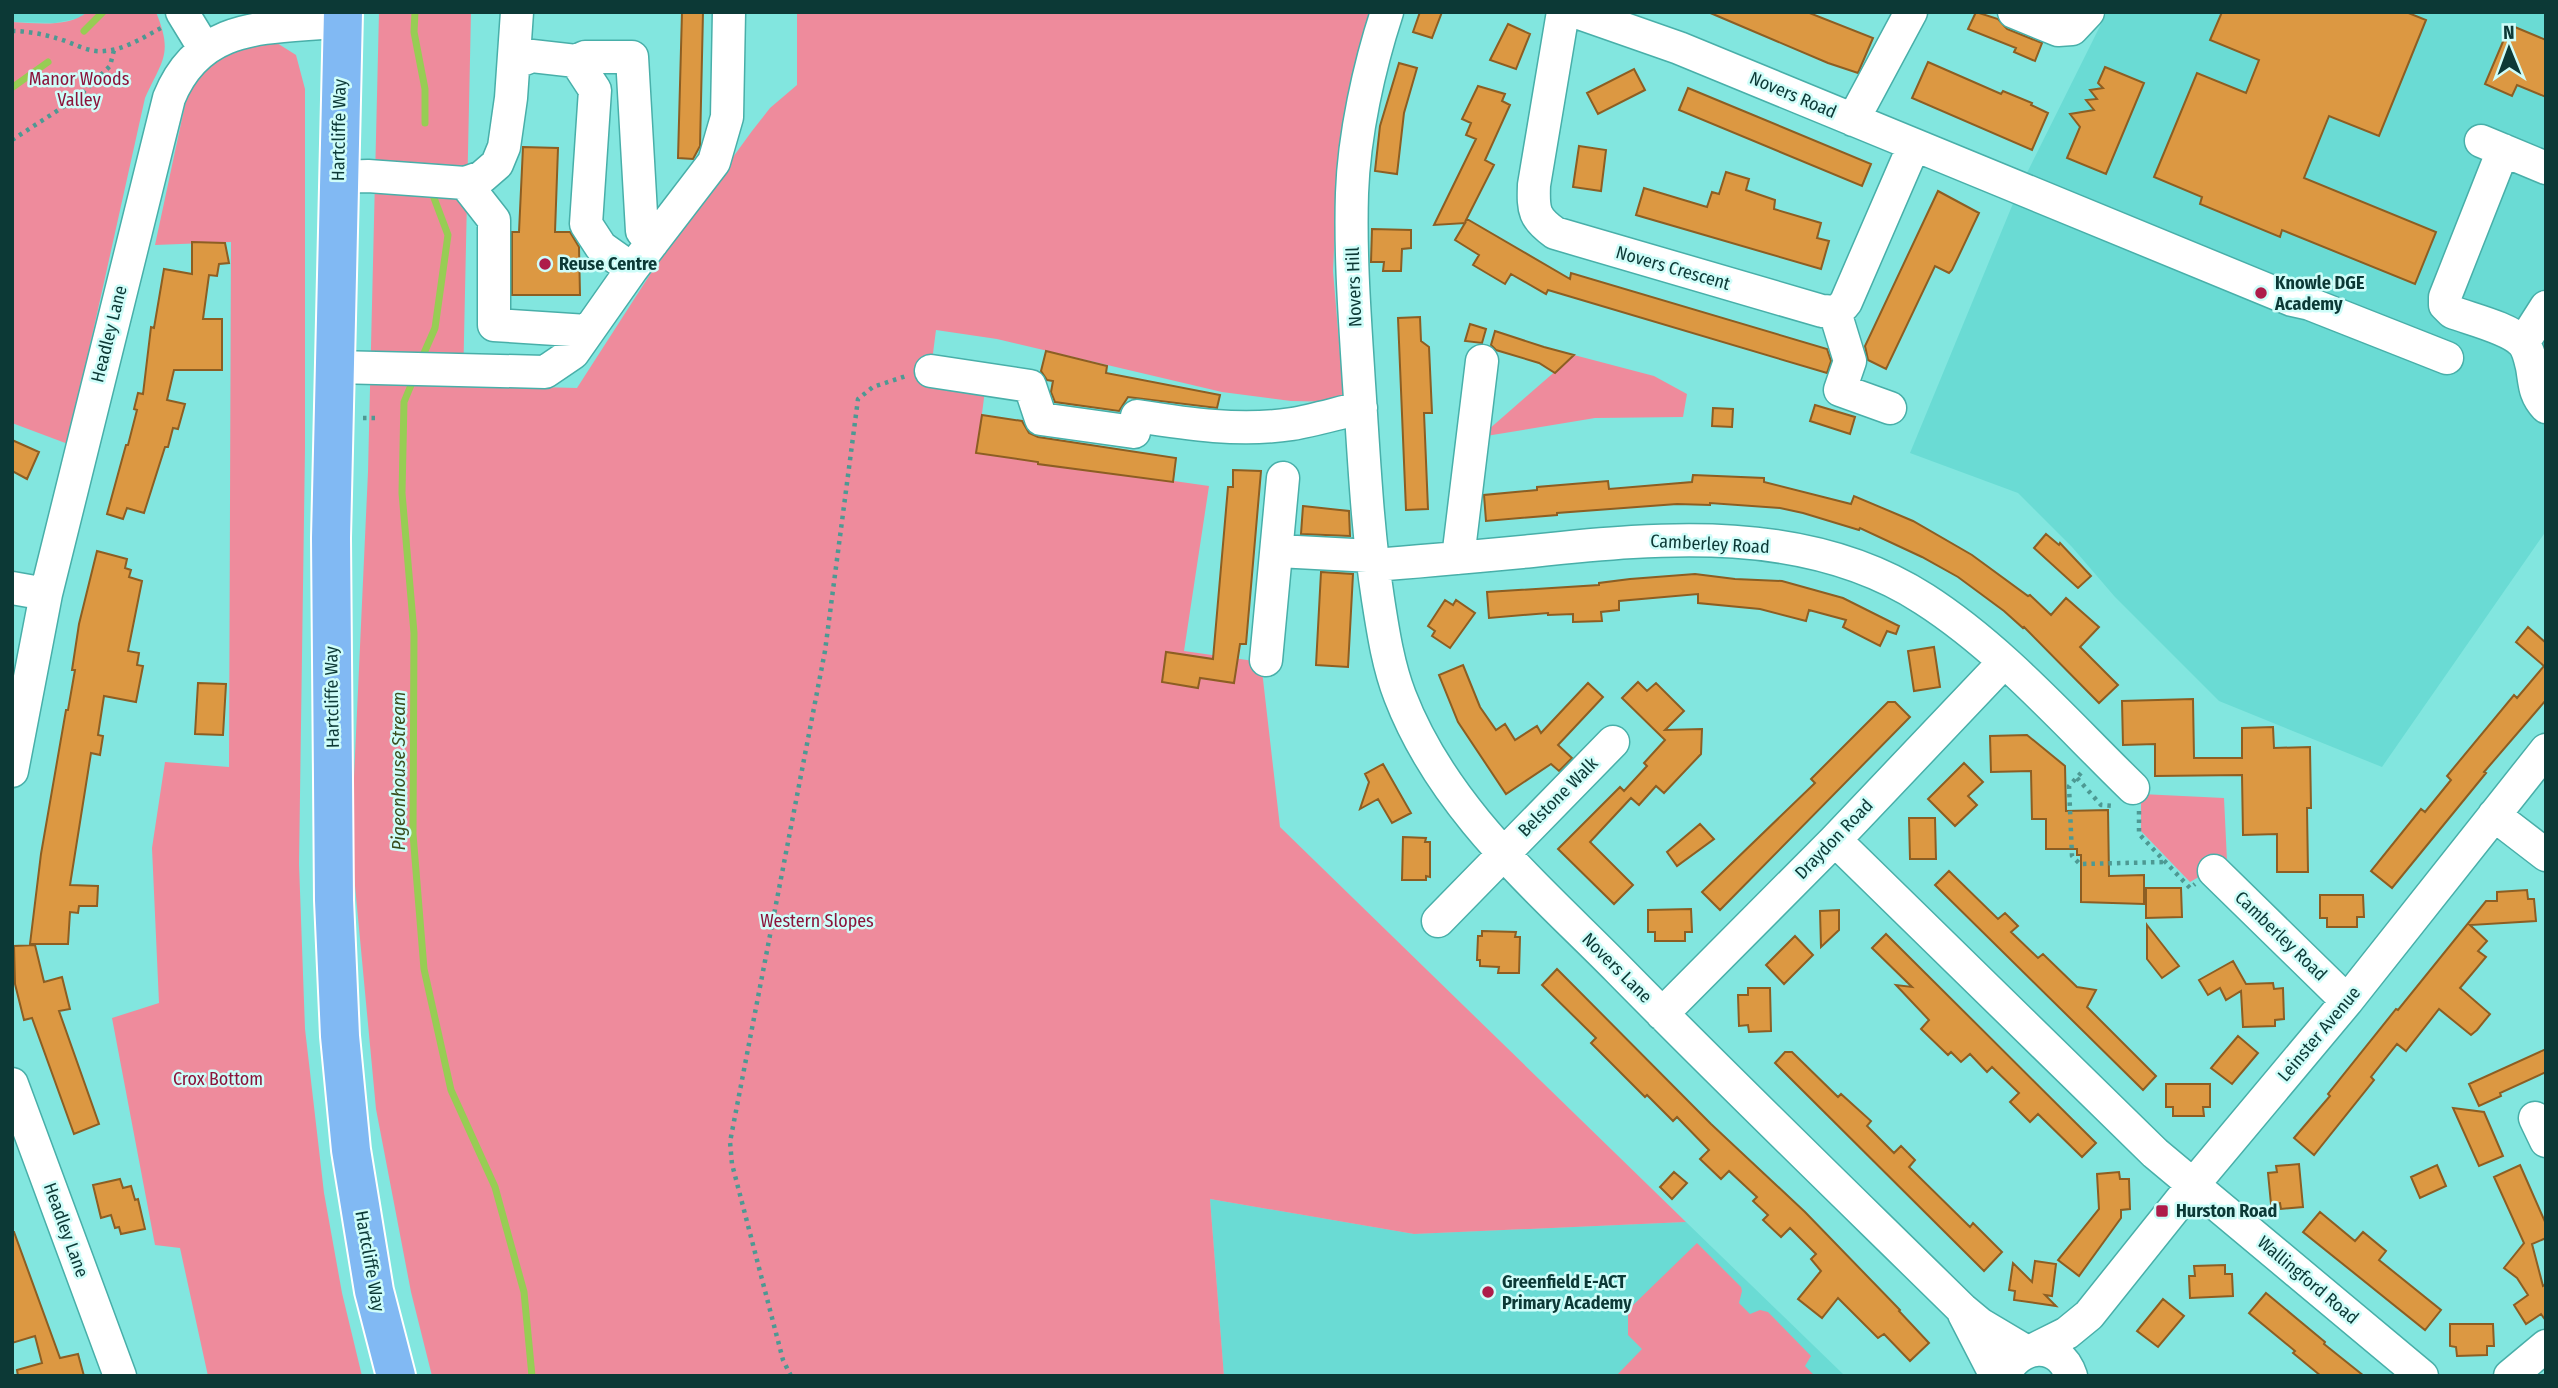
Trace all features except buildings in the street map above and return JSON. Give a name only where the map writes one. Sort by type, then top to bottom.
[{"type":"highway","name":"Hartcliffe Way","points":[[343,17],[331,566],[334,900],[340,1036],[351,1150],[373,1291],[396,1376]]},
{"type":"street","points":[[517,12],[523,60]]},
{"type":"street","points":[[338,177],[457,182],[482,177],[497,164],[503,147],[532,12]]},
{"type":"street","points":[[335,367],[545,372],[573,353],[632,269],[714,162],[727,117],[729,12]]},
{"type":"street","name":"Novers Hill","points":[[1373,561],[1352,276],[1352,188],[1372,58],[1387,12]]},
{"type":"street","name":"Novers Crescent","points":[[1563,12],[1534,185],[1533,205],[1539,221],[1555,233],[1822,311],[1835,312]]},
{"type":"street","points":[[1853,120],[1911,12]]},
{"type":"street","points":[[2014,12],[2058,30],[2072,29],[2088,12]]},
{"type":"street","points":[[182,14],[204,48]]},
{"type":"street","name":"Novers Road","points":[[1589,14],[1679,48],[2292,300],[2310,304],[2447,358]]},
{"type":"street","name":"Headley Lane","points":[[12,771],[20,691],[176,79],[204,48],[244,30],[343,17]]},
{"type":"street","points":[[523,60],[548,57],[576,61],[585,57],[632,57],[642,231],[652,243]]},
{"type":"street","points":[[576,61],[595,90],[586,224],[601,247],[632,269]]},
{"type":"street","points":[[1890,408],[1840,390],[1850,361],[1835,312],[1846,302],[1914,145]]},
{"type":"street","points":[[2546,168],[2492,146],[2445,297],[2445,305],[2452,312],[2512,335],[2523,343],[2532,368],[2537,398],[2546,407]]},
{"type":"street","points":[[457,182],[494,220],[494,325],[587,331]]},
{"type":"street","points":[[2523,343],[2546,307]]},
{"type":"street","points":[[1458,558],[1482,361]]},
{"type":"street","points":[[931,371],[1030,386],[1041,419],[1134,432],[1137,416],[1209,427],[1264,426],[1292,424],[1361,408]]},
{"type":"street","points":[[1266,660],[1283,478]]},
{"type":"street","name":"Camberley Road","points":[[1278,551],[1373,561],[1458,558],[1667,540],[1726,541],[1801,551],[1852,564],[1923,598],[1960,624],[2133,788]]},
{"type":"street","name":"Novers Lane","points":[[1373,561],[1385,645],[1399,694],[1431,763],[1452,794],[1503,853],[1662,1014],[1962,1309],[1980,1324],[2030,1351],[2045,1350],[2061,1358],[2072,1376]]},
{"type":"street","points":[[12,588],[46,594]]},
{"type":"street","name":"Draydon Road","points":[[1662,1014],[1835,840],[2004,663]]},
{"type":"street","name":"Belstone Walk","points":[[1438,920],[1613,742]]},
{"type":"street","name":"Leinster Avenue","points":[[2004,1376],[2012,1361],[2067,1333],[2089,1315],[2193,1185],[2347,1001],[2546,750]]},
{"type":"street","points":[[2494,815],[2546,855]]},
{"type":"street","points":[[1835,840],[2155,1153],[2193,1185]]},
{"type":"street","name":"Camberley Road","points":[[2214,871],[2347,1001]]},
{"type":"street","name":"Headley Lane","points":[[12,1084],[120,1376]]},
{"type":"street","name":"Wallingford Road","points":[[2193,1185],[2422,1376]]},
{"type":"street","name":"Novers Lane","points":[[1962,1309],[1996,1376]]},
{"type":"street","name":"Leinster Avenue","points":[[2072,1376],[2075,1353],[2089,1315]]},
{"type":"street","points":[[2510,1376],[2546,1346]]},
{"type":"path","points":[[12,31],[55,37],[102,52],[147,37],[182,14]]},
{"type":"path","points":[[12,140],[77,99],[110,66],[114,50]]},
{"type":"path","points":[[791,1376],[783,1360],[732,1164],[730,1142],[825,651],[858,399],[873,387],[897,377],[931,371]]},
{"type":"path","points":[[2099,754],[2069,786],[2071,856],[2080,864],[2165,862]]},
{"type":"path","points":[[2133,788],[2138,794],[2139,834],[2190,888],[2214,871]]},
{"type":"shaded area","points":[[12,12],[87,12],[81,18],[55,23],[12,22]]},
{"type":"shaded area","name":"Knowle DGE Academy","points":[[2107,12],[2546,12],[2546,531],[2382,767],[2219,701],[2115,597],[2072,547],[2018,493],[1910,453],[2019,189]]},
{"type":"shaded area","name":"Greenfield E-ACT Primary Academy","points":[[1210,1199],[1414,1234],[1686,1222],[1844,1375],[1224,1376]]},
{"type":"green space","name":"Manor Woods Valley","points":[[87,12],[156,12],[165,47],[161,65],[145,98],[68,444],[12,423],[12,22],[61,22],[80,17]]},
{"type":"green space","name":"Western Slopes","points":[[379,12],[471,12],[463,385],[577,388],[669,245],[770,108],[797,85],[797,12],[1377,12],[1337,187],[1333,271],[1344,402],[1291,401],[1222,392],[997,339],[936,330],[929,384],[985,390],[977,453],[1209,486],[1184,651],[1261,662],[1280,827],[1686,1222],[1414,1234],[1210,1199],[1224,1376],[432,1376],[411,1292],[376,1109],[351,843],[368,472]]},
{"type":"green space","name":"Crox Bottom","points":[[269,38],[296,55],[305,89],[305,448],[299,864],[305,1029],[324,1193],[342,1293],[362,1376],[208,1376],[180,1248],[155,1245],[112,1018],[159,1003],[152,848],[165,762],[229,767],[231,242],[155,245],[189,86],[212,59]]},
{"type":"green space","points":[[1574,355],[1654,376],[1687,394],[1683,417],[1595,418],[1480,437]]},
{"type":"green space","points":[[2141,794],[2224,798],[2227,861],[2190,882],[2141,831]]},
{"type":"green space","points":[[1697,1243],[1741,1287],[1739,1303],[1750,1314],[1760,1310],[1768,1312],[1811,1356],[1805,1366],[1815,1376],[1616,1376],[1642,1349],[1628,1335],[1628,1310]]},
{"type":"waterway","points":[[84,31],[103,12]]},
{"type":"waterway","name":"Pigeonhouse Stream","points":[[415,12],[414,32],[425,89],[425,123]]},
{"type":"waterway","points":[[13,87],[48,62]]},
{"type":"waterway","name":"Pigeonhouse Stream","points":[[421,360],[435,328],[448,235],[431,190]]},
{"type":"waterway","name":"Pigeonhouse Stream","points":[[414,378],[404,402],[402,493],[414,633],[413,834],[424,969],[451,1090],[495,1187],[524,1292],[532,1376]]},
{"type":"place","name":"Reuse Centre","points":[[545,264]]},
{"type":"place","name":"Knowle DGE Academy","points":[[2261,293]]},
{"type":"place","name":"Hurston Road","points":[[2162,1211]]},
{"type":"place","name":"Greenfield E-ACT Primary Academy","points":[[1488,1292]]}]
